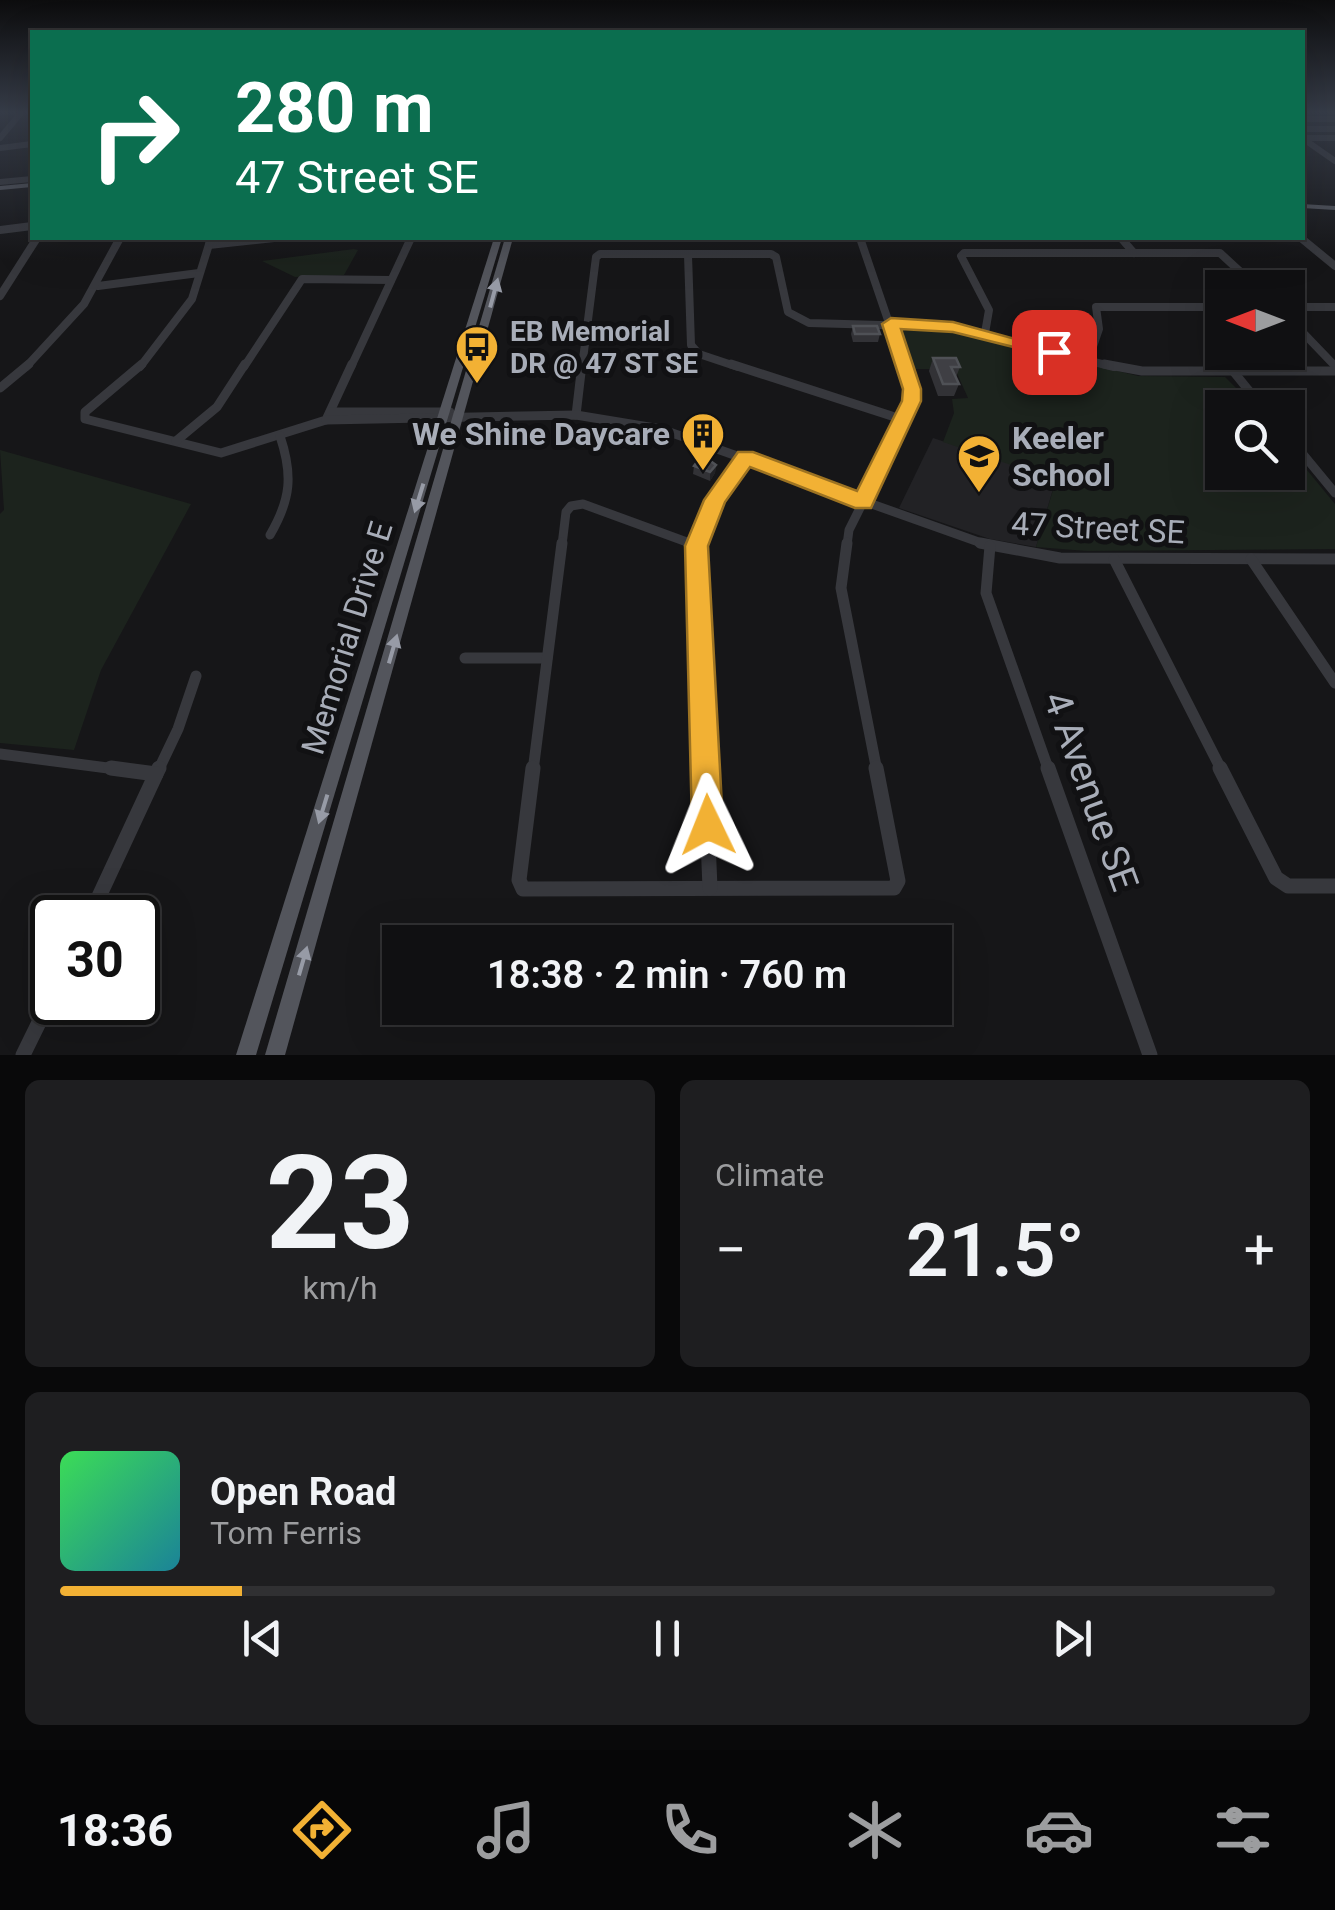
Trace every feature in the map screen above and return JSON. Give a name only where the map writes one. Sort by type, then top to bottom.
[{"type":"main road","points":[[0,188],[30,185]]},
{"type":"main road","points":[[1305,204],[1335,206]]},
{"type":"main road","name":"Memorial Drive E","points":[[276,1055],[497,240]]},
{"type":"main road","name":"Memorial Drive E","points":[[246,1055],[509,240]]},
{"type":"street","points":[[0,188],[30,172]]},
{"type":"street","points":[[13,181],[30,185]]},
{"type":"street","points":[[0,230],[30,226]]},
{"type":"street","points":[[0,296],[37,240]]},
{"type":"street","points":[[0,388],[64,332],[98,286],[119,240]]},
{"type":"street","points":[[98,286],[199,273],[210,242],[242,240]]},
{"type":"street","points":[[328,416],[410,240]]},
{"type":"street","points":[[696,546],[583,504],[570,506],[566,512],[519,880],[524,889],[894,888],[898,881],[841,588],[850,530],[904,420],[912,389],[861,240]]},
{"type":"street","points":[[1123,240],[1134,253]]},
{"type":"street","points":[[1304,240],[1335,266]]},
{"type":"street","points":[[984,332],[989,310],[961,256],[964,254],[1220,253],[1238,270]]},
{"type":"street","points":[[576,415],[596,257],[770,254],[776,257],[788,312],[809,323],[924,324],[984,332],[1088,361],[1142,371],[1335,368]]},
{"type":"street","points":[[688,255],[692,345],[699,354],[904,420]]},
{"type":"street","name":"47 Street SE","points":[[199,273],[192,299],[136,372],[85,412],[85,419],[222,453],[280,436],[328,416],[576,415],[662,429],[990,546],[1060,558],[1335,559]]},
{"type":"street","points":[[176,441],[217,407],[302,279],[391,280]]},
{"type":"street","points":[[1305,307],[1335,306]]},
{"type":"street","points":[[1088,361],[1100,333],[1096,307],[1205,307]]},
{"type":"street","points":[[1305,335],[1335,368]]},
{"type":"street","points":[[1233,372],[1248,390]]},
{"type":"street","points":[[270,534],[293,488],[280,436]]},
{"type":"street","points":[[710,888],[696,546],[715,500],[745,457]]},
{"type":"street","points":[[1305,457],[1335,493]]},
{"type":"street","name":"4 Avenue SE","points":[[990,546],[986,593],[1150,1055]]},
{"type":"street","points":[[1114,559],[1276,878],[1288,886],[1335,886]]},
{"type":"street","points":[[1252,559],[1335,683]]},
{"type":"street","points":[[466,658],[547,658]]},
{"type":"street","points":[[100,895],[178,729],[196,676]]},
{"type":"street","points":[[1,756],[156,774]]},
{"type":"street","points":[[24,1055],[38,1025]]},
{"type":"shaded area","points":[[358,250],[344,275],[295,277],[262,261]]},
{"type":"shaded area","points":[[901,328],[946,329],[1138,376],[1225,377],[1238,390],[1205,390],[1205,490],[1305,490],[1305,468],[1335,504],[1335,549],[1087,551],[1036,547],[1056,480],[943,442],[954,413],[952,399],[968,398],[955,369],[913,369]]},
{"type":"shaded area","name":"Keeler School","points":[[933,438],[1056,479],[1036,547],[990,539],[899,508]]},
{"type":"shaded area","points":[[0,450],[191,504],[101,670],[74,750],[0,743],[0,514],[4,510]]},
{"type":"building","points":[[853,326],[877,326],[880,334],[855,334]]},
{"type":"building","points":[[933,358],[956,358],[960,367],[951,367],[959,384],[943,384]]},
{"type":"building","points":[[702,455],[716,465],[710,472],[694,466]]},
{"type":"place","name":"EB Memorial DR @ 47 ST SE","points":[[477,385]]},
{"type":"place","name":"We Shine Daycare","points":[[703,472]]},
{"type":"place","name":"Keeler School","points":[[979,494]]},
{"type":"route","points":[[708,825],[696,546],[715,500],[745,457],[863,502],[911,401],[912,389],[891,324],[984,332],[1054,352]]}]
